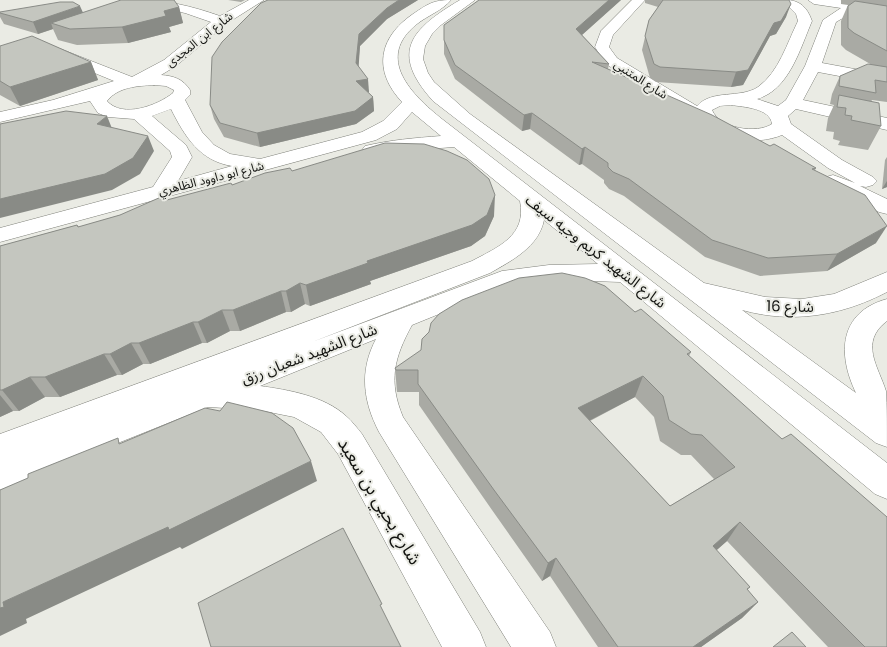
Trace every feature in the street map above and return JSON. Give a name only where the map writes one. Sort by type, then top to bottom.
[{"type":"street","name":"شارع الشهيد كريم وجيه سيف","points":[[445,0],[402,28],[394,40],[390,63],[393,76],[399,88],[412,102],[458,141],[887,483]]},
{"type":"street","name":"شارع الشهيد كريم وجيه سيف","points":[[469,0],[434,24],[418,42],[416,64],[420,76],[426,84],[442,100],[475,126],[887,433]]},
{"type":"street","points":[[814,0],[887,11]]},
{"type":"street","points":[[130,8],[145,1],[215,5],[258,3]]},
{"type":"street","points":[[783,1],[887,17]]},
{"type":"street","points":[[783,1],[802,12],[805,21],[779,74],[765,90],[754,95],[706,105],[703,110],[705,116],[716,125],[735,132],[758,134],[776,131],[780,120],[793,103],[816,59],[830,20],[845,11]]},
{"type":"street","points":[[178,3],[221,21]]},
{"type":"street","name":"شارع ابن المجدى","points":[[136,81],[170,63],[221,21],[258,3]]},
{"type":"street","name":"شارع ابن المجدى","points":[[205,52],[258,3]]},
{"type":"street","name":"شارع المتنبي","points":[[633,28],[645,4]]},
{"type":"street","name":"شارع المتنبي","points":[[645,4],[606,34],[602,48],[605,53],[621,67],[716,125],[775,154]]},
{"type":"street","points":[[0,52],[49,37]]},
{"type":"street","points":[[31,43],[136,81]]},
{"type":"street","name":"شارع المتنبي","points":[[622,48],[625,55],[636,65],[656,76],[690,91],[766,107],[780,120]]},
{"type":"street","points":[[816,59],[887,72]]},
{"type":"street","points":[[816,59],[887,80]]},
{"type":"street","points":[[0,117],[56,105],[136,81],[164,80],[182,86]]},
{"type":"street","points":[[0,129],[101,108],[116,113],[138,114],[166,106],[182,86]]},
{"type":"street","points":[[182,86],[192,131],[202,144],[224,158],[262,165]]},
{"type":"street","points":[[101,108],[98,102],[101,96],[109,90]]},
{"type":"street","name":"شارع ابو داوود الظاهري","points":[[0,234],[369,136],[381,131],[397,119],[412,102]]},
{"type":"street","points":[[793,103],[887,124]]},
{"type":"street","points":[[138,114],[179,149],[182,157],[161,190]]},
{"type":"street","points":[[780,120],[886,204]]},
{"type":"street","name":"شارع ابو داوود الظاهري","points":[[0,254],[368,151],[400,144],[458,141]]},
{"type":"street","points":[[811,171],[886,204]]},
{"type":"street","name":"شارع الشهيد شعبان رزق","points":[[0,475],[201,395],[306,344],[481,267],[505,254],[520,242],[530,228],[534,215],[531,200]]},
{"type":"street","name":"شارع الشهيد شعبان رزق","points":[[0,448],[306,344],[402,318],[488,284],[524,274],[581,271],[627,274]]},
{"type":"street","name":"شارع 16","points":[[690,286],[760,306],[792,310],[819,308],[848,300],[887,280]]},
{"type":"street","points":[[887,308],[861,330],[858,350],[864,376],[887,420]]},
{"type":"street","points":[[402,318],[388,342],[381,363],[378,382],[381,402],[390,423],[535,647]]},
{"type":"street","name":"شارع يحيي بن سعيد","points":[[201,395],[248,396],[280,402],[309,410],[333,424],[350,444],[465,647]]},
{"type":"building","points":[[121,0],[174,0],[179,7],[164,11],[166,16],[122,27],[70,29],[51,23]]},
{"type":"building","points":[[268,0],[399,0],[387,8],[359,34],[356,63],[368,79],[356,81],[373,97],[355,111],[257,133],[220,123],[210,105],[212,57],[222,42],[261,3]]},
{"type":"building","points":[[479,0],[609,0],[576,29],[609,64],[592,62],[712,115],[770,146],[774,144],[816,168],[812,169],[865,195],[887,226],[837,254],[768,258],[712,240],[629,179],[613,172],[608,167],[608,163],[585,147],[582,149],[532,113],[524,115],[455,65],[444,40],[444,25]]},
{"type":"building","points":[[663,0],[789,0],[791,4],[781,21],[774,23],[748,70],[736,72],[660,67],[654,64],[645,36],[649,20]]},
{"type":"building","points":[[855,1],[887,6],[887,51],[848,28],[848,6]]},
{"type":"building","points":[[60,2],[73,2],[80,6],[33,22],[0,13],[0,12]]},
{"type":"building","points":[[32,36],[91,62],[10,87],[0,81],[0,46]]},
{"type":"building","points":[[868,64],[887,67],[887,82],[875,80],[876,93],[839,86],[840,76]]},
{"type":"building","points":[[839,95],[879,103],[881,126],[851,120],[852,116],[845,115],[846,108],[837,107]]},
{"type":"building","points":[[66,111],[107,116],[97,124],[148,136],[133,158],[105,174],[0,199],[0,124]]},
{"type":"building","points":[[385,143],[424,144],[467,160],[489,179],[495,195],[487,215],[472,225],[367,261],[368,263],[306,285],[300,283],[286,291],[281,291],[233,310],[222,310],[198,322],[193,322],[139,343],[131,343],[110,354],[104,354],[45,377],[30,377],[0,390],[0,246],[120,215],[161,197],[163,201],[231,183],[232,185],[265,173],[290,168],[292,171]]},
{"type":"building","points":[[562,273],[585,278],[605,286],[635,312],[641,309],[691,352],[687,354],[782,439],[791,434],[887,517],[887,647],[865,647],[740,522],[713,546],[750,587],[747,589],[758,602],[693,647],[618,647],[556,558],[548,563],[494,490],[418,384],[418,370],[396,370],[395,368],[421,350],[422,339],[429,332],[431,323],[439,314],[462,300],[519,278]],"holes":[[[643,376],[663,396],[669,420],[691,434],[702,435],[735,467],[670,506],[578,408]]]},
{"type":"building","points":[[227,402],[272,413],[293,428],[311,461],[169,530],[168,527],[3,602],[4,607],[0,608],[0,490],[28,478],[28,474],[118,438],[119,444],[205,408],[220,411]]},
{"type":"building","points":[[343,528],[382,604],[380,605],[401,647],[211,647],[198,603]]},
{"type":"building","points":[[792,632],[806,647],[773,647]]}]
